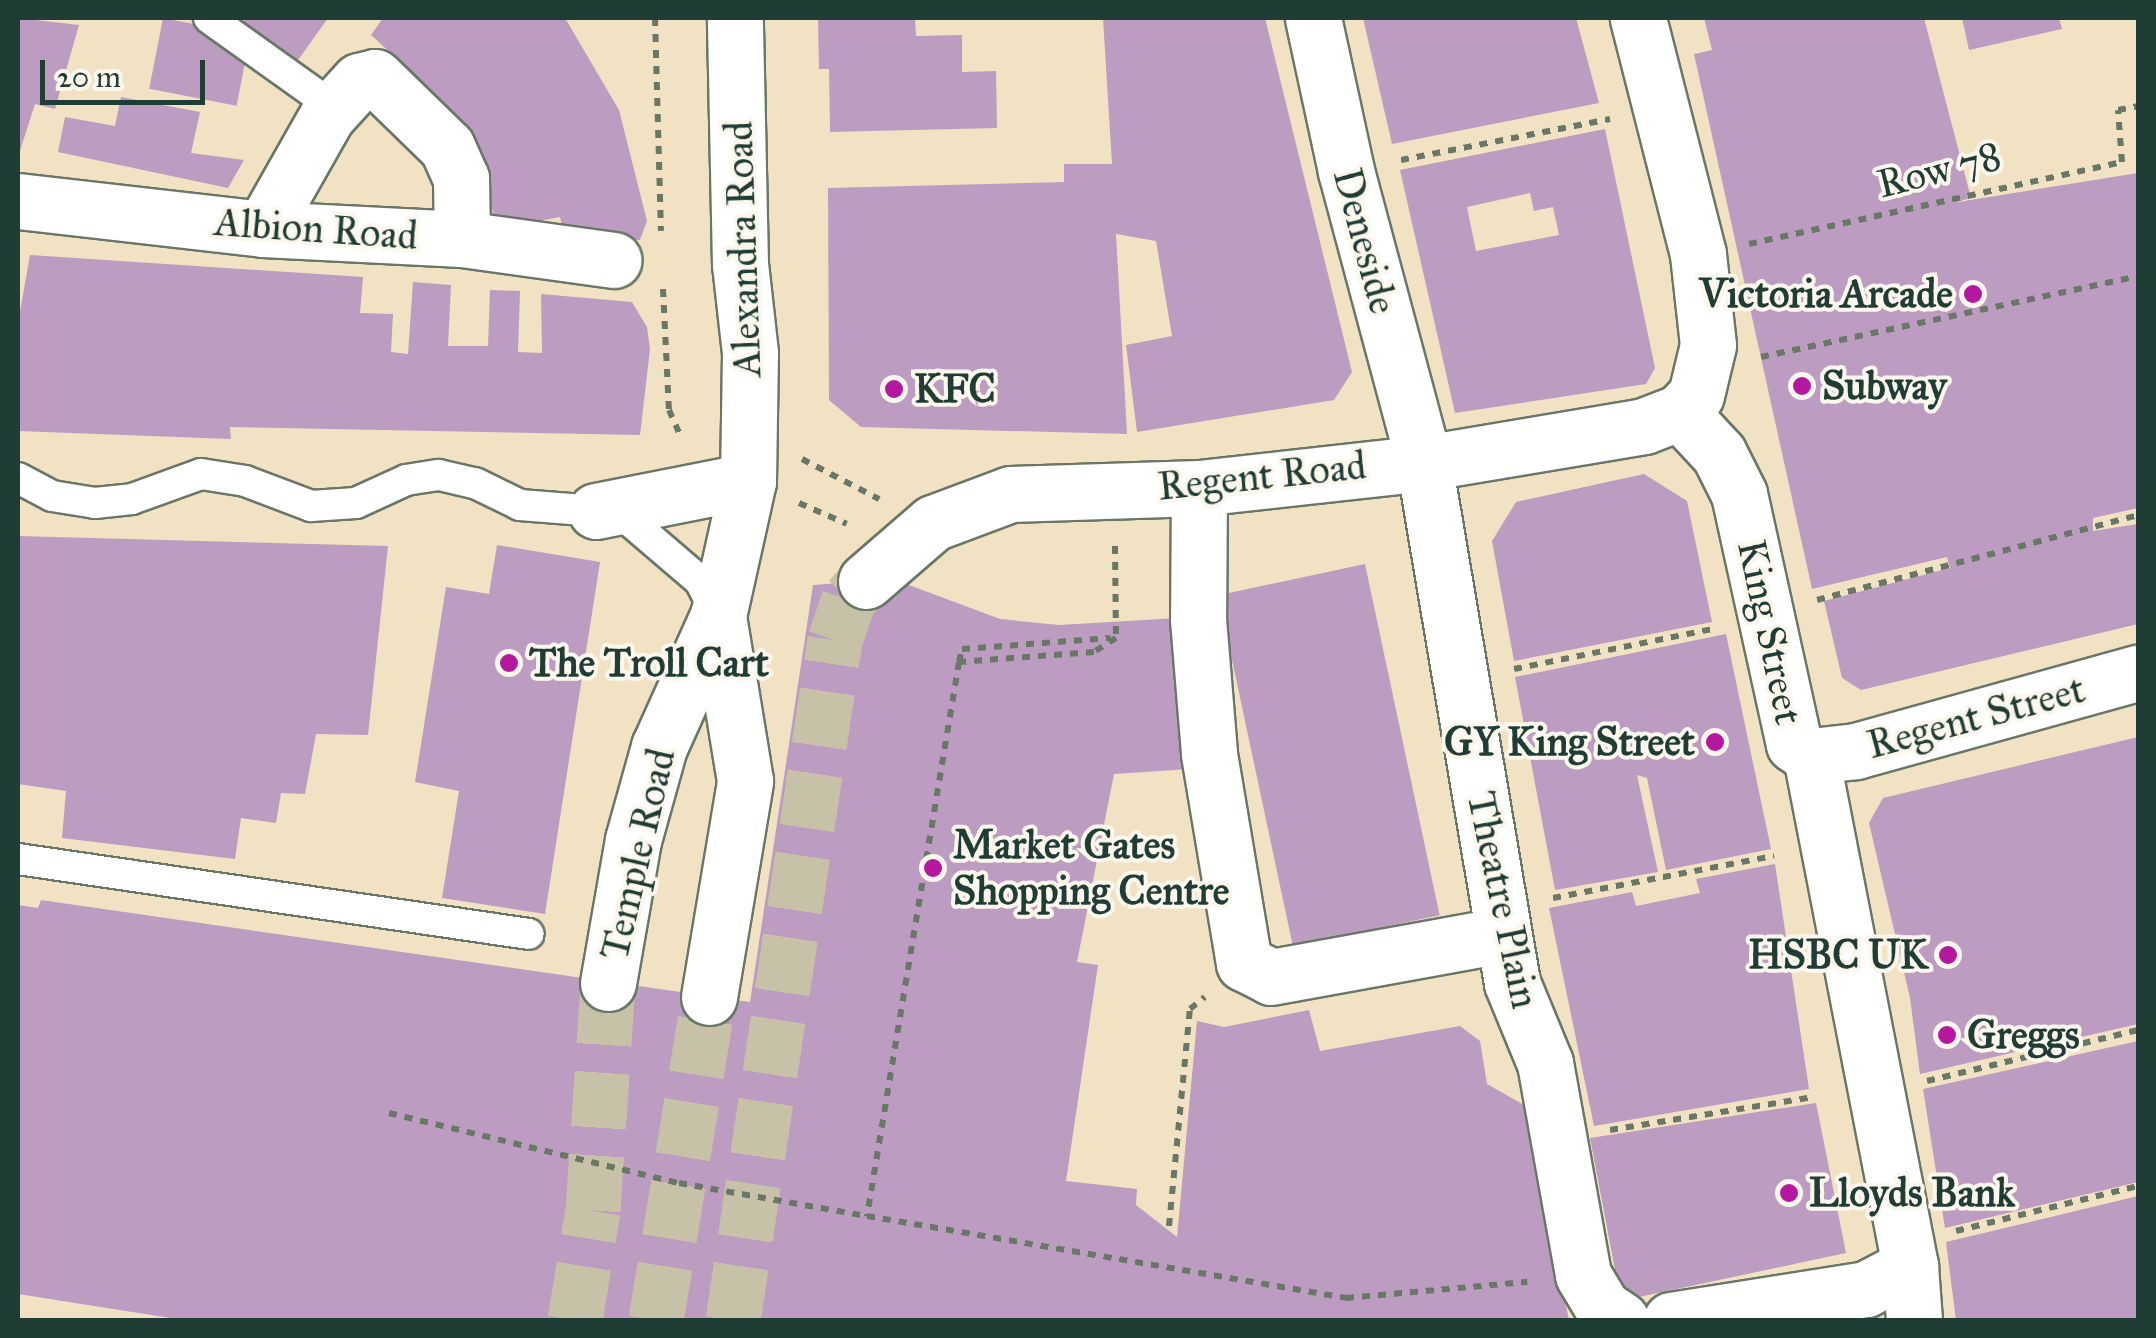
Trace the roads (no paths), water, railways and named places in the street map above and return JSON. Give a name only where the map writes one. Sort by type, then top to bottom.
[{"type":"street","name":"Alexandra Road","points":[[735,18],[748,469]]},
{"type":"street","name":"Deneside","points":[[1313,18],[1346,171],[1424,463]]},
{"type":"street","points":[[1638,18],[1698,254],[1708,345],[1691,394]]},
{"type":"street","points":[[262,229],[335,108],[359,81],[375,76],[422,116],[461,178],[462,238]]},
{"type":"street","name":"Albion Road","points":[[18,201],[262,229],[462,238],[614,260]]},
{"type":"street","name":"Regent Road","points":[[899,553],[1010,494],[1199,488],[1424,463],[1644,426],[1691,394]]},
{"type":"street","name":"King Street","points":[[1691,394],[1739,494],[1794,744],[1812,756],[1928,1250],[1914,1320]]},
{"type":"street","name":"Theatre Plain","points":[[1424,463],[1504,941],[1545,1063],[1583,1276],[1602,1308],[1620,1320]]},
{"type":"street","points":[[596,511],[748,469]]},
{"type":"street","name":"Temple Road","points":[[608,984],[617,912],[659,747],[718,616],[748,469]]},
{"type":"street","points":[[1199,488],[1198,619],[1209,754],[1244,963],[1271,978],[1504,941]]},
{"type":"street","name":"Temple Road","points":[[709,998],[745,781],[718,616]]},
{"type":"street","name":"Regent Street","points":[[1812,756],[1856,751],[2138,673]]},
{"type":"street","points":[[1670,1320],[1866,1288],[1928,1250]]},
{"type":"lane","points":[[208,18],[335,108]]},
{"type":"lane","points":[[18,478],[52,496],[94,504],[132,499],[201,474],[245,481],[311,506],[356,503],[406,480],[439,476],[475,482],[520,505],[596,511],[630,521],[700,581],[718,616]]},
{"type":"lane","points":[[18,859],[529,934]]},
{"type":"tunnel","points":[[733,1320],[835,640],[849,599],[866,581]]},
{"type":"tunnel","points":[[575,1320],[593,1210],[608,983]]},
{"type":"tunnel","points":[[656,1320],[709,997]]},
{"type":"place","name":"Victoria Arcade","points":[[1973,294]]},
{"type":"place","name":"Subway","points":[[1802,386]]},
{"type":"place","name":"KFC","points":[[894,389]]},
{"type":"place","name":"The Troll Cart","points":[[509,663]]},
{"type":"place","name":"GY King Street","points":[[1715,742]]},
{"type":"place","name":"Market Gates Shopping Centre","points":[[933,868]]},
{"type":"place","name":"HSBC UK","points":[[1948,955]]},
{"type":"place","name":"Greggs","points":[[1947,1035]]},
{"type":"place","name":"Lloyds Bank","points":[[1789,1193]]}]
